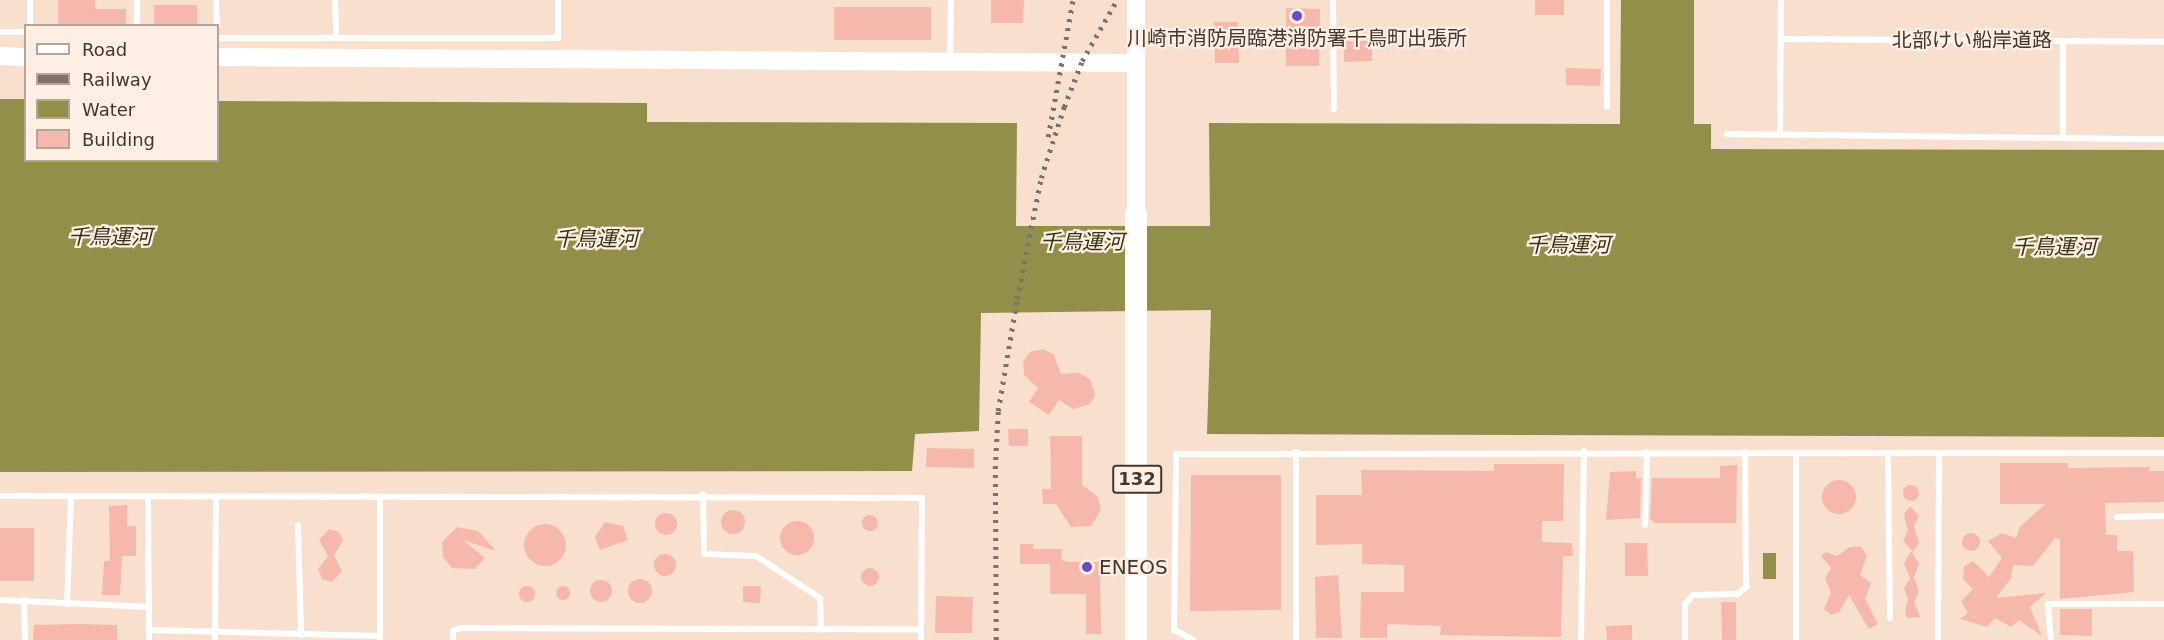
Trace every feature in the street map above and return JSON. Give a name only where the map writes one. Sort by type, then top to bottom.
[{"type":"highway","name":"132","points":[[1136,215],[1138,318],[1136,640]]},
{"type":"street","name":"132","points":[[1136,0],[1136,215]]},
{"type":"street","points":[[0,56],[24,57]]},
{"type":"street","points":[[219,57],[1135,63]]},
{"type":"lane","points":[[30,0],[30,24]]},
{"type":"lane","points":[[137,0],[137,24]]},
{"type":"lane","points":[[216,0],[217,24]]},
{"type":"lane","points":[[335,0],[336,39]]},
{"type":"lane","points":[[219,38],[558,38],[558,0]]},
{"type":"lane","points":[[950,62],[951,0]]},
{"type":"lane","points":[[1333,0],[1334,109]]},
{"type":"lane","points":[[1607,0],[1607,107]]},
{"type":"lane","points":[[1780,134],[1781,0]]},
{"type":"lane","points":[[0,32],[24,32]]},
{"type":"lane","name":"北部けい船岸道路","points":[[1781,39],[2164,42]]},
{"type":"lane","points":[[2063,41],[2063,136]]},
{"type":"lane","points":[[1727,134],[2063,136],[2164,139]]},
{"type":"lane","points":[[1581,640],[1584,451]]},
{"type":"lane","points":[[1193,640],[1174,630],[1176,454],[1584,451],[2164,453]]},
{"type":"lane","points":[[1296,452],[1296,640]]},
{"type":"lane","points":[[1646,525],[1647,452]]},
{"type":"lane","points":[[1685,640],[1685,604],[1693,595],[1738,594],[1746,587],[1745,453]]},
{"type":"lane","points":[[1796,453],[1796,640]]},
{"type":"lane","points":[[1888,453],[1890,618]]},
{"type":"lane","points":[[1938,640],[1939,454]]},
{"type":"lane","points":[[703,494],[704,554],[756,556],[820,598],[821,630]]},
{"type":"lane","points":[[0,496],[380,497],[703,494],[922,498],[921,640]]},
{"type":"lane","points":[[67,603],[71,496]]},
{"type":"lane","points":[[148,496],[149,640]]},
{"type":"lane","points":[[215,640],[216,496]]},
{"type":"lane","points":[[149,630],[301,635],[327,638],[380,638],[380,497]]},
{"type":"lane","points":[[2117,517],[2164,516]]},
{"type":"lane","points":[[298,525],[301,635]]},
{"type":"lane","points":[[0,600],[149,607]]},
{"type":"lane","points":[[24,600],[25,640]]},
{"type":"lane","points":[[2051,640],[2048,604],[2164,604]]},
{"type":"lane","points":[[453,640],[453,631],[460,628],[921,630]]},
{"type":"lane","points":[[709,630],[709,640]]},
{"type":"water","name":"千鳥運河","points":[[1621,0],[1694,0],[1694,124],[1711,124],[1711,149],[2164,150],[2164,437],[1207,434],[1211,310],[981,313],[979,431],[915,434],[912,471],[0,472],[0,99],[24,99],[24,162],[219,162],[219,101],[647,103],[647,122],[1017,123],[1016,226],[1210,226],[1209,123],[1620,124]]},
{"type":"water","points":[[1763,553],[1776,553],[1776,579],[1763,579]]},
{"type":"building","points":[[58,0],[95,0],[95,9],[126,9],[126,24],[58,24]]},
{"type":"building","points":[[991,0],[1024,0],[1023,23],[991,23]]},
{"type":"building","points":[[1535,0],[1564,0],[1564,15],[1535,15]]},
{"type":"building","points":[[154,5],[197,5],[197,24],[154,24]]},
{"type":"building","points":[[834,7],[931,7],[931,40],[834,40]]},
{"type":"building","points":[[1286,8],[1320,9],[1319,66],[1286,66]]},
{"type":"building","points":[[1214,22],[1238,22],[1239,63],[1215,63]]},
{"type":"building","points":[[1344,41],[1372,41],[1372,61],[1344,62]]},
{"type":"building","points":[[1566,68],[1601,69],[1600,86],[1566,85]]},
{"type":"building","points":[[1043,349],[1054,355],[1061,374],[1079,373],[1090,379],[1095,395],[1090,404],[1073,409],[1059,400],[1049,415],[1029,402],[1038,388],[1024,375],[1023,362],[1030,352]]},
{"type":"building","points":[[1008,429],[1028,429],[1028,446],[1009,446]]},
{"type":"building","points":[[1050,436],[1082,436],[1082,485],[1098,497],[1101,510],[1091,526],[1071,527],[1056,504],[1043,504],[1042,489],[1051,489]]},
{"type":"building","points":[[927,448],[974,449],[974,468],[926,467]]},
{"type":"building","points":[[2000,463],[2068,463],[2068,468],[2149,467],[2149,471],[2164,471],[2164,502],[2105,503],[2106,535],[2117,535],[2117,551],[2133,551],[2134,592],[2060,599],[2060,539],[2055,538],[2033,566],[2013,565],[2011,578],[1996,598],[2046,593],[2030,607],[2042,636],[2019,620],[2011,627],[1995,618],[1987,627],[1960,619],[1968,613],[1961,601],[1973,589],[1963,579],[1964,567],[1973,561],[1989,577],[2002,558],[1988,541],[2002,533],[2016,538],[2020,527],[2045,504],[2000,504]]},
{"type":"building","points":[[1494,464],[1564,464],[1563,521],[1542,521],[1542,542],[1572,543],[1573,556],[1563,556],[1561,637],[1440,635],[1441,626],[1387,624],[1387,638],[1360,638],[1361,592],[1404,592],[1404,565],[1362,564],[1362,544],[1316,545],[1316,495],[1362,495],[1361,470],[1494,471]]},
{"type":"building","points":[[1737,465],[1736,523],[1655,523],[1650,519],[1652,478],[1720,478],[1720,466]]},
{"type":"building","points":[[1636,471],[1636,479],[1641,478],[1640,518],[1606,520],[1610,472]]},
{"type":"building","points":[[1191,475],[1281,475],[1281,610],[1190,611]]},
{"type":"building","points":[[1839,480],[1851,485],[1856,497],[1851,509],[1839,514],[1827,509],[1822,497],[1827,485]]},
{"type":"building","points":[[1911,485],[1917,487],[1919,493],[1917,499],[1911,501],[1905,499],[1903,493],[1905,487]]},
{"type":"building","points":[[127,505],[127,526],[136,526],[136,556],[122,556],[120,595],[102,595],[104,561],[110,561],[109,506]]},
{"type":"building","points":[[1910,506],[1919,516],[1914,526],[1919,543],[1913,552],[1903,541],[1908,531],[1904,514]]},
{"type":"building","points":[[733,510],[738,511],[744,517],[744,527],[738,533],[733,534],[728,533],[722,527],[721,522],[722,517],[728,511]]},
{"type":"building","points":[[666,513],[674,516],[677,524],[674,532],[666,535],[658,532],[655,524],[658,516]]},
{"type":"building","points":[[870,515],[876,517],[878,523],[876,529],[870,531],[864,529],[862,523],[864,517]]},
{"type":"building","points":[[797,521],[809,526],[814,538],[809,550],[797,555],[785,550],[780,538],[785,526]]},
{"type":"building","points":[[605,522],[623,526],[628,540],[600,550],[595,537]]},
{"type":"building","points":[[545,524],[553,525],[560,530],[565,537],[565,553],[560,560],[553,565],[545,566],[537,565],[530,560],[525,553],[524,545],[525,537],[530,530],[537,525]]},
{"type":"building","points":[[457,527],[478,531],[496,551],[463,540],[485,558],[474,569],[452,568],[443,557],[442,542]]},
{"type":"building","points":[[0,528],[34,528],[34,581],[0,581]]},
{"type":"building","points":[[329,529],[339,532],[343,541],[334,555],[342,571],[332,582],[322,579],[318,569],[328,556],[319,540]]},
{"type":"building","points":[[1971,533],[1977,536],[1980,542],[1977,548],[1971,551],[1965,548],[1962,542],[1965,536]]},
{"type":"building","points":[[1625,543],[1647,543],[1648,576],[1625,576]]},
{"type":"building","points":[[1020,544],[1033,544],[1033,549],[1062,549],[1061,560],[1069,562],[1100,562],[1101,634],[1086,634],[1086,594],[1050,594],[1050,564],[1020,564]]},
{"type":"building","points":[[1850,547],[1861,547],[1867,556],[1860,575],[1871,583],[1865,599],[1878,624],[1869,629],[1849,595],[1839,612],[1831,615],[1824,609],[1831,592],[1825,578],[1831,568],[1821,556],[1826,552],[1837,556]]},
{"type":"building","points":[[1911,551],[1919,564],[1914,577],[1919,592],[1914,602],[1920,617],[1907,618],[1905,612],[1908,600],[1904,588],[1910,578],[1904,564]]},
{"type":"building","points":[[665,554],[673,557],[676,565],[673,573],[665,576],[657,573],[654,565],[657,557]]},
{"type":"building","points":[[870,568],[878,573],[879,577],[874,585],[870,586],[862,581],[861,577],[866,569]]},
{"type":"building","points":[[1338,575],[1342,638],[1316,638],[1315,577]]},
{"type":"building","points":[[640,579],[645,580],[651,586],[651,596],[645,602],[640,603],[635,602],[629,596],[628,591],[629,586],[635,580]]},
{"type":"building","points":[[597,580],[605,580],[612,587],[612,595],[605,602],[597,602],[590,595],[590,587]]},
{"type":"building","points":[[527,586],[533,588],[535,594],[533,600],[527,602],[521,600],[519,594],[521,588]]},
{"type":"building","points":[[560,586],[566,586],[570,593],[566,600],[560,600],[556,596],[556,590]]},
{"type":"building","points":[[743,586],[761,586],[760,603],[743,602]]},
{"type":"building","points":[[936,596],[973,597],[972,633],[935,633]]},
{"type":"building","points":[[1721,602],[1736,602],[1736,640],[1722,640]]},
{"type":"building","points":[[2060,609],[2092,609],[2092,636],[2060,635]]},
{"type":"building","points":[[34,625],[117,625],[117,640],[33,640]]},
{"type":"building","points":[[1632,625],[1632,640],[1607,640],[1606,626]]},
{"type":"railway","points":[[1048,137],[1073,0]]},
{"type":"railway","points":[[996,640],[995,469],[998,411],[1017,299],[1041,178],[1064,107],[1082,61],[1117,0]]},
{"type":"place","name":"川崎市消防局臨港消防署千鳥町出張所","points":[[1297,16]]},
{"type":"place","name":"ENEOS","points":[[1087,567]]}]
